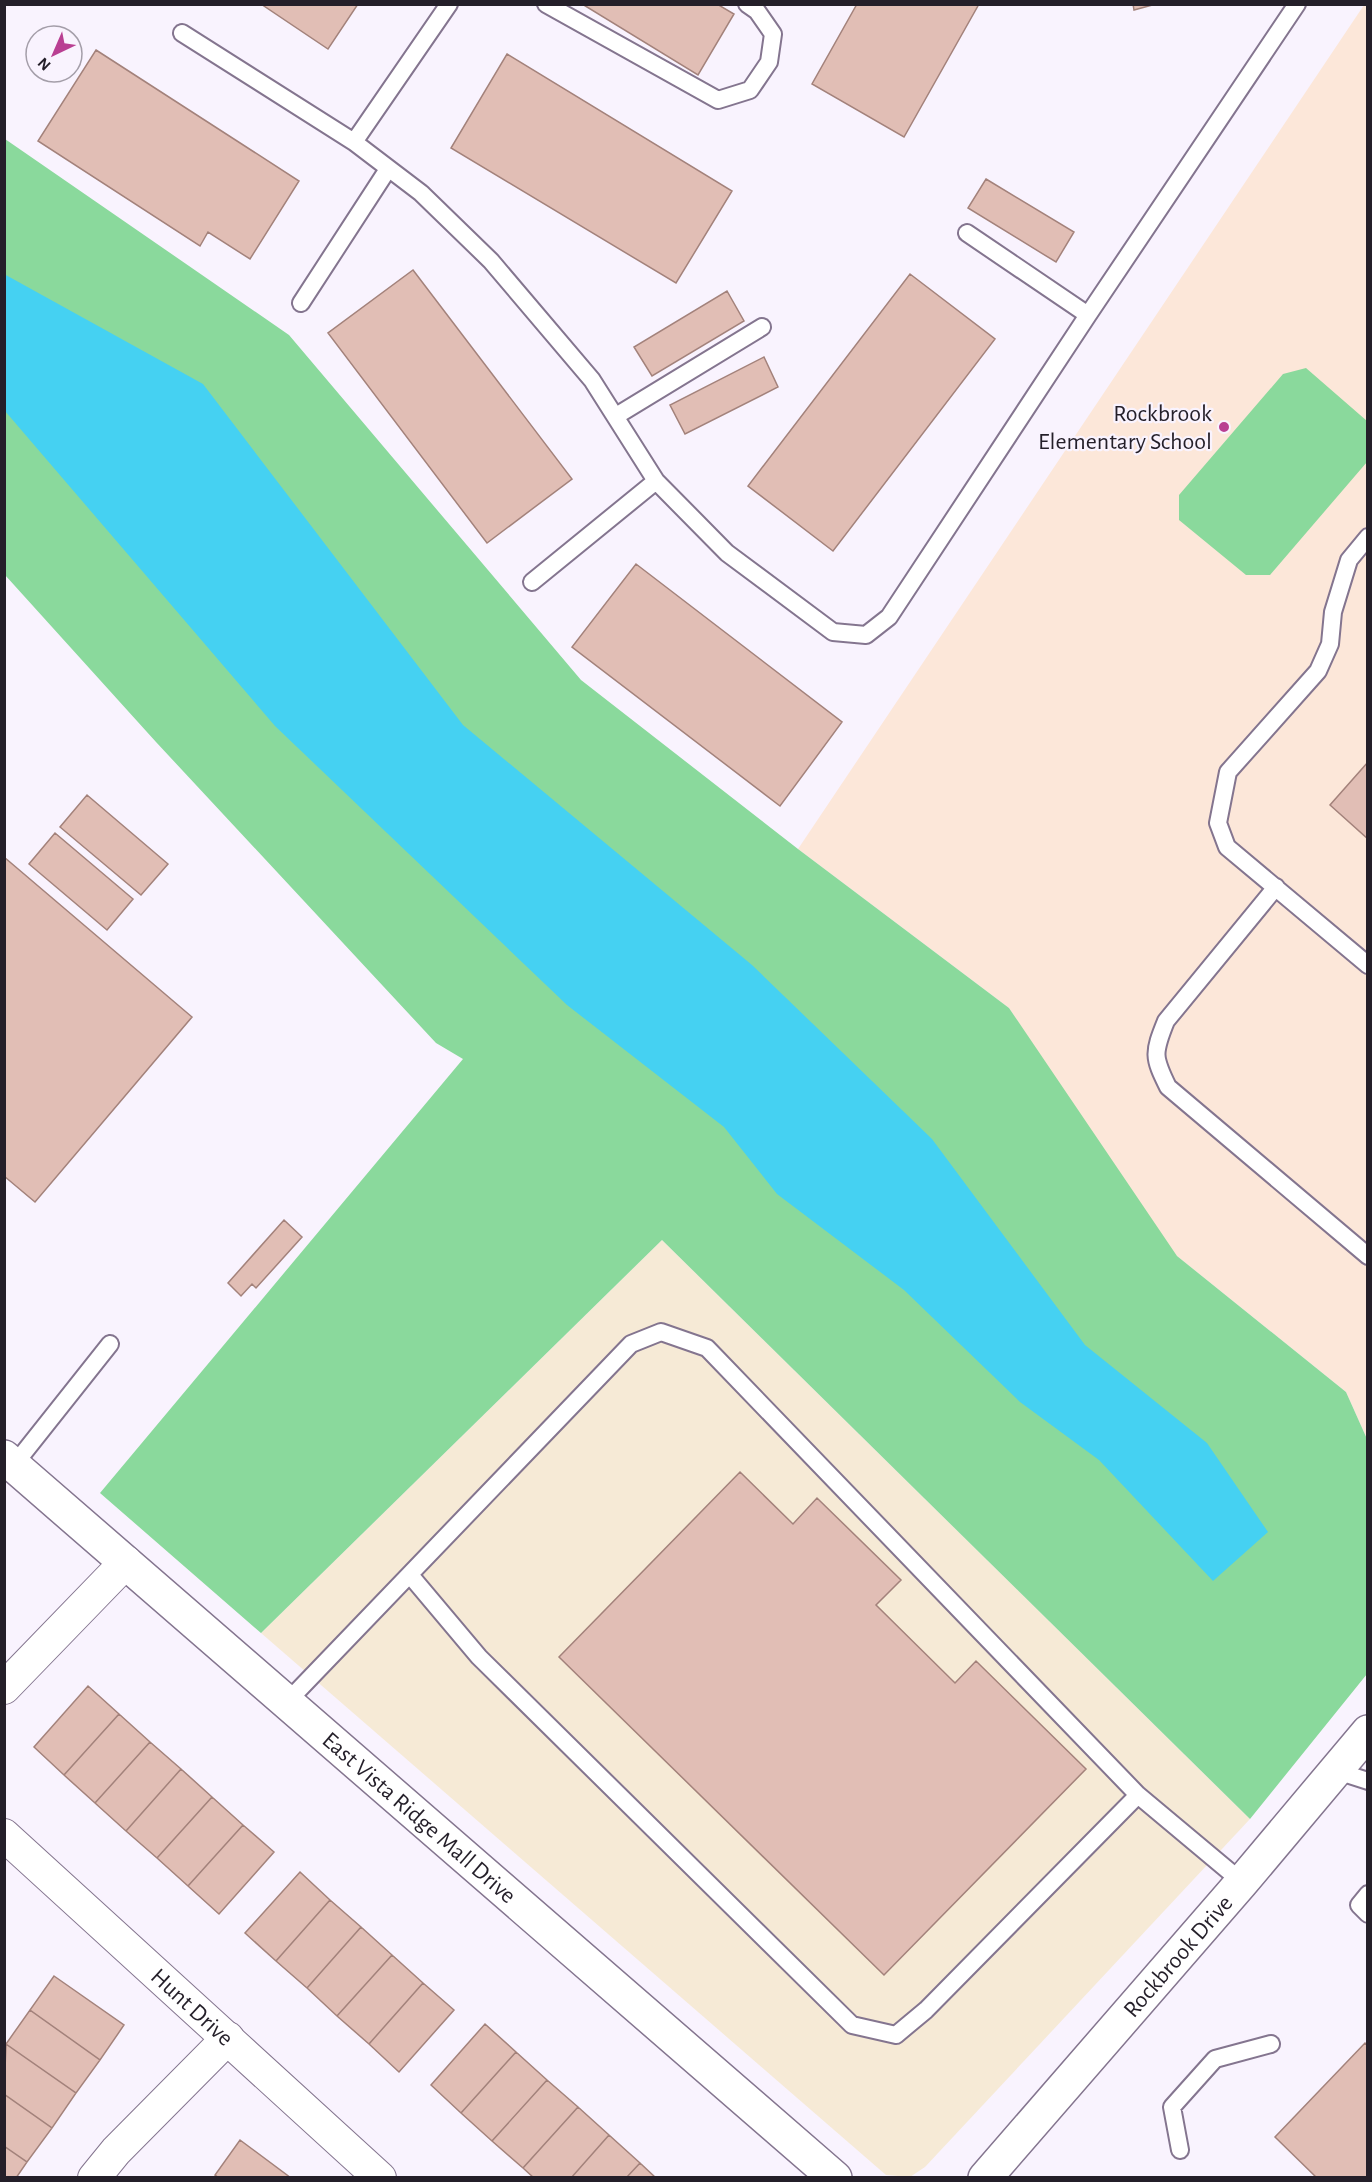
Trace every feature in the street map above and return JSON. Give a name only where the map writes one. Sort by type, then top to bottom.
[{"type":"main road","name":"East Vista Ridge Mall Drive","points":[[9,1461],[835,2178]]},
{"type":"main road","name":"Rockbrook Drive","points":[[985,2178],[1242,1882],[1368,1732]]},
{"type":"street","points":[[4,1688],[126,1562]]},
{"type":"street","name":"Hunt Drive","points":[[4,1835],[380,2178]]},
{"type":"street","points":[[94,2178],[116,2151],[228,2038]]},
{"type":"lane","points":[[354,142],[449,4]]},
{"type":"lane","points":[[546,4],[718,100],[750,90],[769,62],[773,34],[757,10],[747,4]]},
{"type":"lane","points":[[182,33],[354,142],[421,193],[490,261],[592,380],[656,481],[727,553],[833,632],[866,635],[889,617],[1297,4]]},
{"type":"lane","points":[[301,303],[388,169]]},
{"type":"lane","points":[[967,233],[1088,315]]},
{"type":"lane","points":[[616,416],[762,327]]},
{"type":"lane","points":[[532,582],[656,481]]},
{"type":"lane","points":[[1368,537],[1349,560],[1333,612],[1330,644],[1318,671],[1228,772],[1218,823],[1227,847],[1368,965]]},
{"type":"lane","points":[[1275,887],[1166,1021],[1156,1045],[1158,1065],[1168,1087],[1368,1256]]},
{"type":"lane","points":[[287,1702],[631,1344],[661,1332],[707,1348],[1138,1795],[1242,1882]]},
{"type":"lane","points":[[9,1461],[110,1344]]},
{"type":"lane","points":[[410,1575],[479,1657],[852,2025],[896,2036],[926,2010],[1138,1795]]},
{"type":"lane","points":[[1334,1770],[1368,1781]]},
{"type":"lane","points":[[1180,2150],[1172,2107],[1215,2058],[1271,2044]]},
{"type":"shaded area","name":"Rockbrook Elementary School","points":[[1364,5],[1367,5],[1367,1439],[1346,1392],[1167,1248],[1009,1008],[798,849]]},
{"type":"shaded area","points":[[662,1240],[1250,1819],[925,2167],[910,2177],[886,2175],[261,1633]]},
{"type":"green space","points":[[5,139],[289,335],[581,680],[798,849],[1009,1008],[1177,1256],[1346,1392],[1367,1439],[1367,1674],[1250,1819],[662,1240],[261,1633],[100,1493],[463,1059],[436,1043],[156,742],[5,575]]},
{"type":"green space","points":[[1306,368],[1367,421],[1367,462],[1270,575],[1246,575],[1179,520],[1179,495],[1283,374]]},
{"type":"water","points":[[4,274],[203,384],[463,725],[752,965],[932,1139],[1085,1345],[1207,1443],[1268,1532],[1213,1581],[1099,1460],[1020,1402],[904,1290],[777,1194],[724,1127],[567,1005],[275,726],[5,411]]},
{"type":"building","points":[[261,4],[358,4],[328,49]]},
{"type":"building","points":[[582,4],[717,4],[734,14],[698,75]]},
{"type":"building","points":[[857,4],[979,4],[904,137],[812,84]]},
{"type":"building","points":[[1133,4],[1156,4],[1134,10]]},
{"type":"building","points":[[96,50],[299,181],[250,259],[208,232],[200,246],[38,141],[74,84],[84,84],[84,69]]},
{"type":"building","points":[[507,54],[732,191],[676,283],[451,148]]},
{"type":"building","points":[[986,179],[1074,232],[1056,262],[968,208]]},
{"type":"building","points":[[413,270],[572,479],[487,543],[328,333]]},
{"type":"building","points":[[910,274],[995,339],[833,551],[748,486]]},
{"type":"building","points":[[727,291],[744,321],[652,376],[634,347]]},
{"type":"building","points":[[764,357],[778,387],[685,434],[670,405]]},
{"type":"building","points":[[636,564],[842,722],[780,806],[572,647]]},
{"type":"building","points":[[1368,762],[1368,839],[1330,805]]},
{"type":"building","points":[[87,795],[168,864],[141,895],[60,827]]},
{"type":"building","points":[[55,833],[133,899],[107,930],[29,864]]},
{"type":"building","points":[[4,857],[192,1017],[35,1202],[4,1176]]},
{"type":"building","points":[[284,1220],[302,1237],[256,1288],[252,1284],[241,1296],[228,1283]]},
{"type":"building","points":[[740,1472],[793,1524],[817,1498],[901,1580],[876,1605],[955,1683],[976,1661],[1086,1769],[884,1975],[559,1657]]},
{"type":"building","points":[[88,1686],[119,1714],[64,1775],[34,1747]]},
{"type":"building","points":[[119,1714],[150,1742],[95,1803],[64,1775]]},
{"type":"building","points":[[150,1742],[181,1769],[126,1831],[95,1803]]},
{"type":"building","points":[[181,1769],[212,1797],[157,1858],[126,1831]]},
{"type":"building","points":[[212,1797],[243,1825],[188,1886],[157,1858]]},
{"type":"building","points":[[243,1825],[274,1852],[219,1914],[188,1886]]},
{"type":"building","points":[[300,1872],[330,1900],[276,1961],[245,1933]]},
{"type":"building","points":[[330,1900],[361,1927],[307,1988],[276,1961]]},
{"type":"building","points":[[361,1927],[392,1955],[337,2016],[307,1988]]},
{"type":"building","points":[[392,1955],[423,1983],[369,2044],[337,2016]]},
{"type":"building","points":[[54,1976],[124,2025],[100,2060],[30,2010]]},
{"type":"building","points":[[423,1983],[454,2010],[399,2072],[369,2044]]},
{"type":"building","points":[[30,2010],[100,2060],[76,2093],[6,2044]]},
{"type":"building","points":[[485,2024],[516,2052],[461,2113],[431,2085]]},
{"type":"building","points":[[1365,2043],[1368,2046],[1368,2178],[1317,2178],[1275,2137]]},
{"type":"building","points":[[6,2044],[76,2093],[52,2128],[4,2094]]},
{"type":"building","points":[[516,2052],[547,2080],[492,2141],[461,2113]]},
{"type":"building","points":[[547,2080],[578,2107],[523,2168],[492,2141]]},
{"type":"building","points":[[4,2094],[52,2128],[27,2162],[4,2146]]},
{"type":"building","points":[[578,2107],[609,2135],[571,2178],[534,2178],[523,2168]]},
{"type":"building","points":[[609,2135],[640,2163],[626,2178],[571,2178]]},
{"type":"building","points":[[240,2140],[291,2178],[219,2178],[215,2175]]},
{"type":"building","points":[[4,2146],[27,2162],[16,2178],[4,2178]]},
{"type":"building","points":[[640,2163],[656,2178],[626,2178]]},
{"type":"place","name":"Rockbrook Elementary School","points":[[1224,427]]}]
